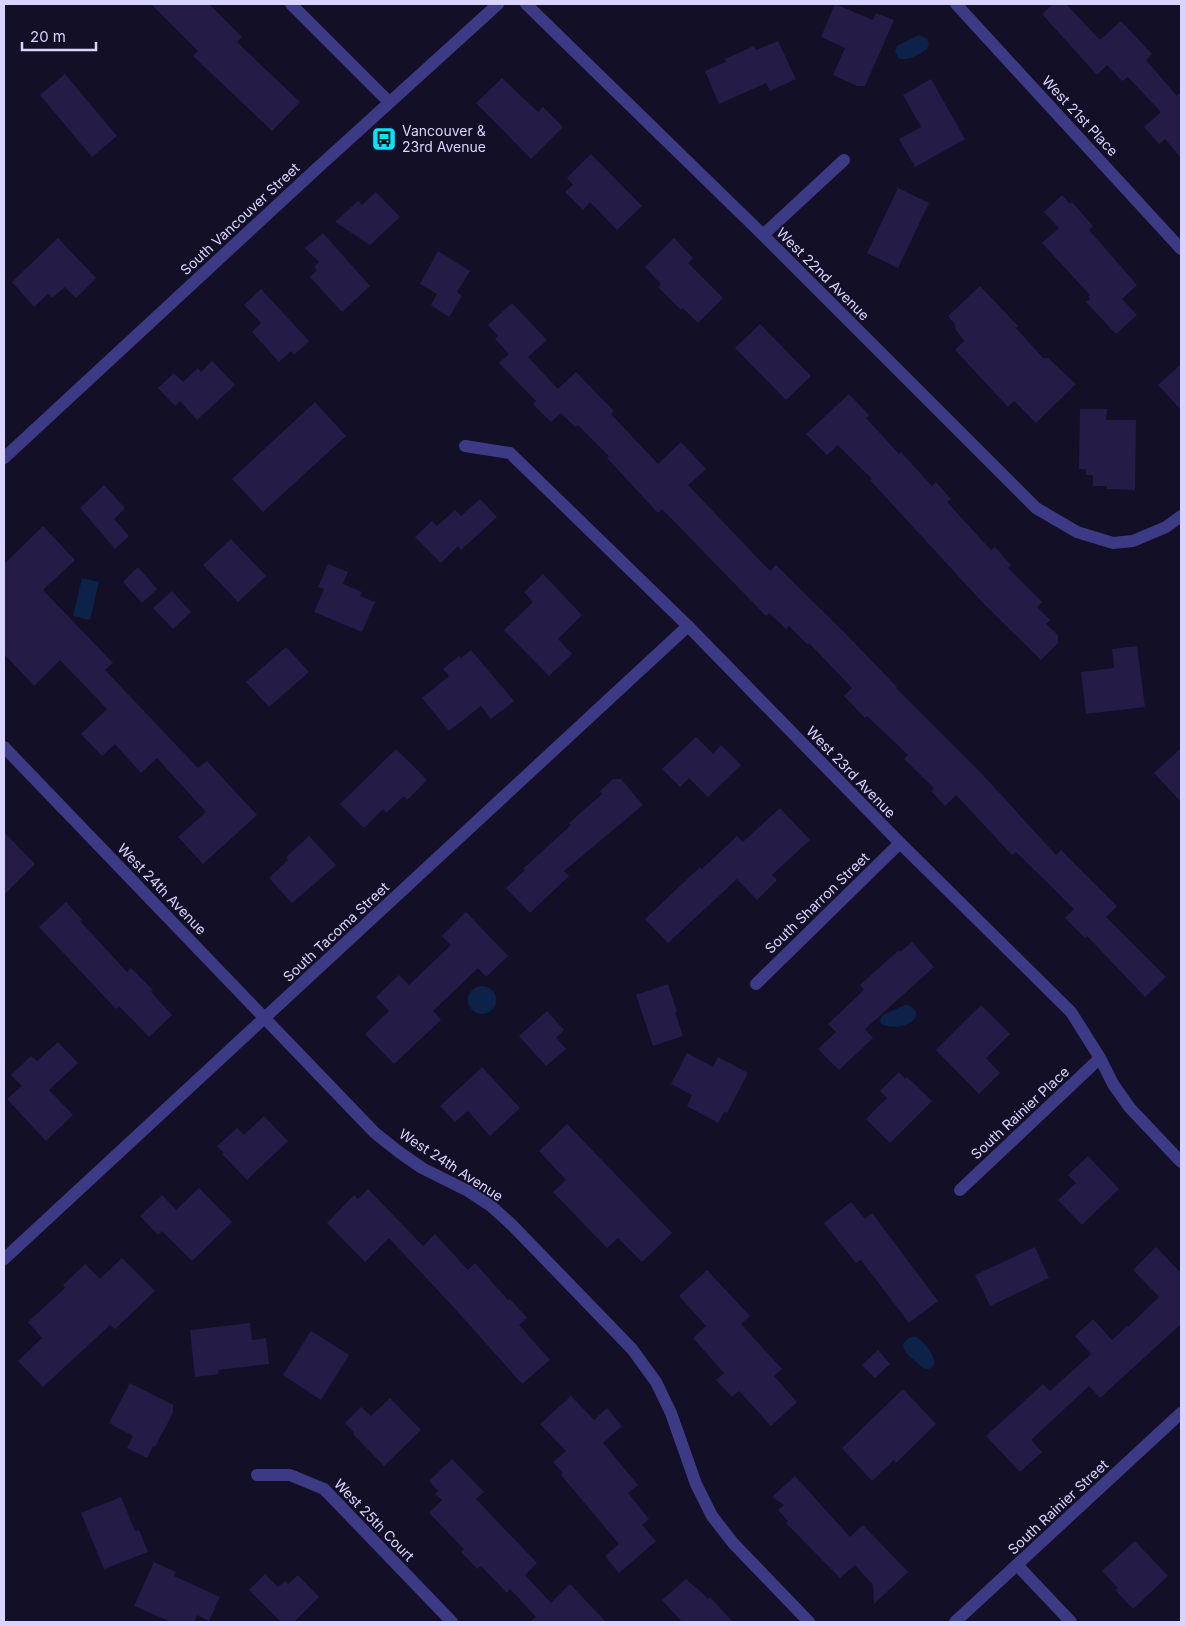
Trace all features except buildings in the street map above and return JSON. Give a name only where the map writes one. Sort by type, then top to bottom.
[{"type":"street","points":[[291,4],[389,102]]},
{"type":"street","name":"South Vancouver Street","points":[[4,458],[389,102],[498,4]]},
{"type":"street","name":"West 22nd Avenue","points":[[526,4],[763,235],[1036,508],[1077,532],[1113,543],[1133,541],[1166,527],[1181,516]]},
{"type":"street","name":"West 21st Place","points":[[956,4],[1181,249]]},
{"type":"street","points":[[763,235],[844,160]]},
{"type":"street","name":"West 23rd Avenue","points":[[465,446],[510,453],[688,626],[900,843],[1071,1012],[1100,1058],[1113,1084],[1130,1108],[1181,1162]]},
{"type":"street","name":"South Tacoma Street","points":[[4,1259],[688,626]]},
{"type":"street","name":"West 24th Avenue","points":[[4,747],[381,1138],[422,1168],[468,1191],[491,1206],[512,1225],[632,1349],[656,1382],[671,1414],[696,1484],[712,1516],[733,1543],[809,1622]]},
{"type":"street","name":"South Sharron Street","points":[[756,984],[900,843]]},
{"type":"street","name":"South Rainier Place","points":[[960,1190],[1100,1058]]},
{"type":"street","name":"South Rainier Street","points":[[955,1622],[1181,1413]]},
{"type":"street","name":"West 25th Court","points":[[256,1475],[290,1475],[324,1489],[452,1622]]},
{"type":"street","points":[[1017,1565],[1071,1622]]},
{"type":"water","points":[[919,35],[927,39],[929,45],[927,49],[916,56],[898,58],[895,51],[897,46]]},
{"type":"water","points":[[82,578],[99,582],[90,620],[73,616]]},
{"type":"water","points":[[482,986],[492,990],[496,1000],[492,1010],[482,1014],[472,1010],[468,1000],[472,990]]},
{"type":"water","points":[[905,1005],[915,1010],[916,1015],[912,1021],[899,1026],[885,1026],[881,1024],[880,1020],[883,1015]]},
{"type":"water","points":[[911,1337],[917,1337],[930,1351],[934,1360],[933,1367],[923,1368],[906,1352],[903,1346],[904,1343]]},
{"type":"place","name":"Vancouver & 23rd Avenue","points":[[384,139]]}]
